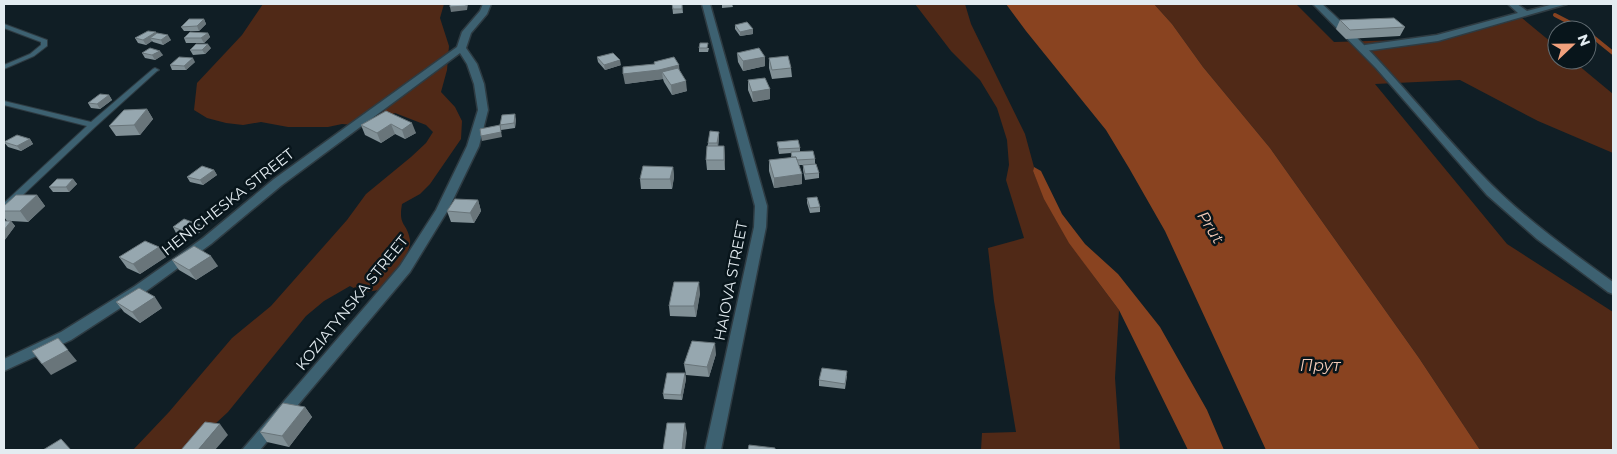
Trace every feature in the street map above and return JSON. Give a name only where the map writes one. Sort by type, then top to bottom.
[{"type":"street","points":[[461,48],[467,32],[484,12],[487,4]]},
{"type":"street","name":"HAIOVA STREET","points":[[706,4],[761,206],[760,227],[713,450]]},
{"type":"street","points":[[1317,4],[1365,48],[1475,175],[1502,203],[1534,231],[1613,289]]},
{"type":"street","points":[[1512,4],[1525,14]]},
{"type":"street","points":[[1365,48],[1438,38],[1563,4]]},
{"type":"street","name":"HENICHESKA STREET","points":[[4,365],[66,336],[140,289],[207,241],[278,182],[461,48]]},
{"type":"street","name":"KOZIATYNSKA STREET","points":[[250,450],[405,269],[442,210],[473,146],[482,110],[480,84],[472,64],[461,48]]},
{"type":"lane","points":[[4,26],[45,41],[44,46],[32,55],[4,67]]},
{"type":"lane","points":[[4,208],[92,125],[156,70]]},
{"type":"lane","points":[[4,102],[92,125]]},
{"type":"shaded area","points":[[263,4],[444,4],[440,18],[449,46],[447,70],[441,92],[455,107],[462,121],[461,139],[430,184],[420,194],[402,204],[401,217],[409,234],[410,245],[401,265],[385,287],[363,293],[350,286],[324,301],[306,316],[228,412],[187,450],[133,450],[169,412],[232,338],[271,306],[347,220],[366,194],[411,157],[426,143],[433,132],[426,125],[395,113],[367,126],[342,124],[328,127],[288,127],[261,122],[243,125],[226,123],[207,118],[194,110],[197,83],[242,35]]},
{"type":"shaded area","points":[[915,4],[965,4],[971,24],[1025,134],[1034,167],[1033,171],[1041,190],[1072,244],[1119,310],[1115,378],[1120,450],[981,450],[982,433],[1016,432],[994,301],[988,248],[1024,238],[1006,180],[1009,165],[1007,140],[997,108],[980,80],[951,51]]},
{"type":"shaded area","points":[[1154,4],[1296,4],[1334,42],[1403,40],[1522,18],[1547,39],[1547,70],[1584,70],[1613,94],[1613,153],[1538,121],[1460,80],[1375,84],[1507,244],[1613,312],[1613,450],[1480,450],[1419,358],[1270,148],[1203,67],[1172,24]]},
{"type":"water","name":"Прут","points":[[1006,4],[1154,4],[1270,148],[1419,358],[1480,450],[1266,450],[1165,231],[1129,168],[1106,130]]},
{"type":"water","points":[[1034,167],[1041,171],[1062,214],[1085,244],[1118,274],[1160,327],[1207,410],[1224,450],[1188,450],[1119,310],[1069,243],[1044,199],[1033,171]]},
{"type":"building","points":[[450,4],[466,4],[466,6],[450,7]]},
{"type":"building","points":[[672,4],[682,4],[682,9],[673,9]]},
{"type":"building","points":[[1394,18],[1405,27],[1350,30],[1340,20]]},
{"type":"building","points":[[189,19],[204,19],[197,26],[181,27]]},
{"type":"building","points":[[747,22],[753,29],[740,32],[735,25]]},
{"type":"building","points":[[148,31],[156,32],[143,40],[135,38]]},
{"type":"building","points":[[190,32],[208,33],[201,38],[184,38]]},
{"type":"building","points":[[157,33],[168,35],[161,40],[150,38]]},
{"type":"building","points":[[700,43],[708,43],[707,48],[699,48]]},
{"type":"building","points":[[196,44],[208,44],[202,50],[190,50]]},
{"type":"building","points":[[150,48],[160,51],[152,55],[142,53]]},
{"type":"building","points":[[759,48],[765,57],[743,61],[737,53]]},
{"type":"building","points":[[613,53],[620,60],[604,65],[597,57]]},
{"type":"building","points":[[788,56],[791,68],[772,70],[769,58]]},
{"type":"building","points":[[179,57],[193,58],[184,66],[170,65]]},
{"type":"building","points":[[674,57],[679,65],[659,70],[623,74],[623,67],[655,64],[654,62]]},
{"type":"building","points":[[678,68],[686,81],[671,85],[662,72]]},
{"type":"building","points":[[765,78],[770,89],[752,92],[748,80]]},
{"type":"building","points":[[100,94],[109,95],[97,104],[88,103]]},
{"type":"building","points":[[147,109],[134,125],[109,126],[124,110]]},
{"type":"building","points":[[386,111],[412,123],[402,130],[391,124],[377,133],[361,125]]},
{"type":"building","points":[[515,114],[514,123],[500,125],[502,115]]},
{"type":"building","points":[[500,125],[501,132],[481,136],[480,129]]},
{"type":"building","points":[[710,131],[719,132],[717,143],[708,143]]},
{"type":"building","points":[[17,135],[30,139],[17,146],[4,142]]},
{"type":"building","points":[[798,140],[800,148],[779,149],[777,142]]},
{"type":"building","points":[[707,146],[724,146],[724,160],[706,160]]},
{"type":"building","points":[[813,151],[815,159],[797,160],[796,157],[792,157],[791,152]]},
{"type":"building","points":[[796,157],[802,174],[774,178],[769,160]]},
{"type":"building","points":[[816,164],[819,173],[805,174],[803,165]]},
{"type":"building","points":[[202,166],[214,170],[200,180],[187,177]]},
{"type":"building","points":[[643,166],[673,167],[670,179],[640,179]]},
{"type":"building","points":[[57,179],[73,179],[66,187],[49,187]]},
{"type":"building","points":[[16,195],[37,195],[20,211],[4,211],[4,206]]},
{"type":"building","points":[[817,197],[820,207],[810,208],[807,198]]},
{"type":"building","points":[[455,199],[478,200],[470,213],[447,211]]},
{"type":"building","points":[[184,219],[200,225],[189,233],[173,227]]},
{"type":"building","points":[[4,221],[11,221],[4,230]]},
{"type":"building","points":[[145,241],[159,247],[133,264],[119,257]]},
{"type":"building","points":[[194,246],[211,256],[189,270],[172,260]]},
{"type":"building","points":[[674,282],[699,282],[694,306],[669,306]]},
{"type":"building","points":[[139,288],[155,297],[132,312],[116,302]]},
{"type":"building","points":[[58,338],[68,350],[42,364],[32,351]]},
{"type":"building","points":[[692,341],[715,343],[707,367],[684,364]]},
{"type":"building","points":[[822,368],[847,371],[845,384],[819,380]]},
{"type":"building","points":[[667,373],[685,373],[681,395],[663,394]]},
{"type":"building","points":[[283,403],[305,407],[282,436],[260,432]]},
{"type":"building","points":[[205,422],[220,424],[198,450],[181,450]]},
{"type":"building","points":[[667,423],[685,423],[682,450],[663,450]]},
{"type":"building","points":[[61,439],[71,450],[43,450]]},
{"type":"building","points":[[749,445],[775,448],[775,450],[748,450]]},
{"type":"waterway","points":[[1555,15],[1565,20]]},
{"type":"waterway","points":[[1597,40],[1613,53]]},
{"type":"water label","name":"Prut","points":[[1211,227]]}]
